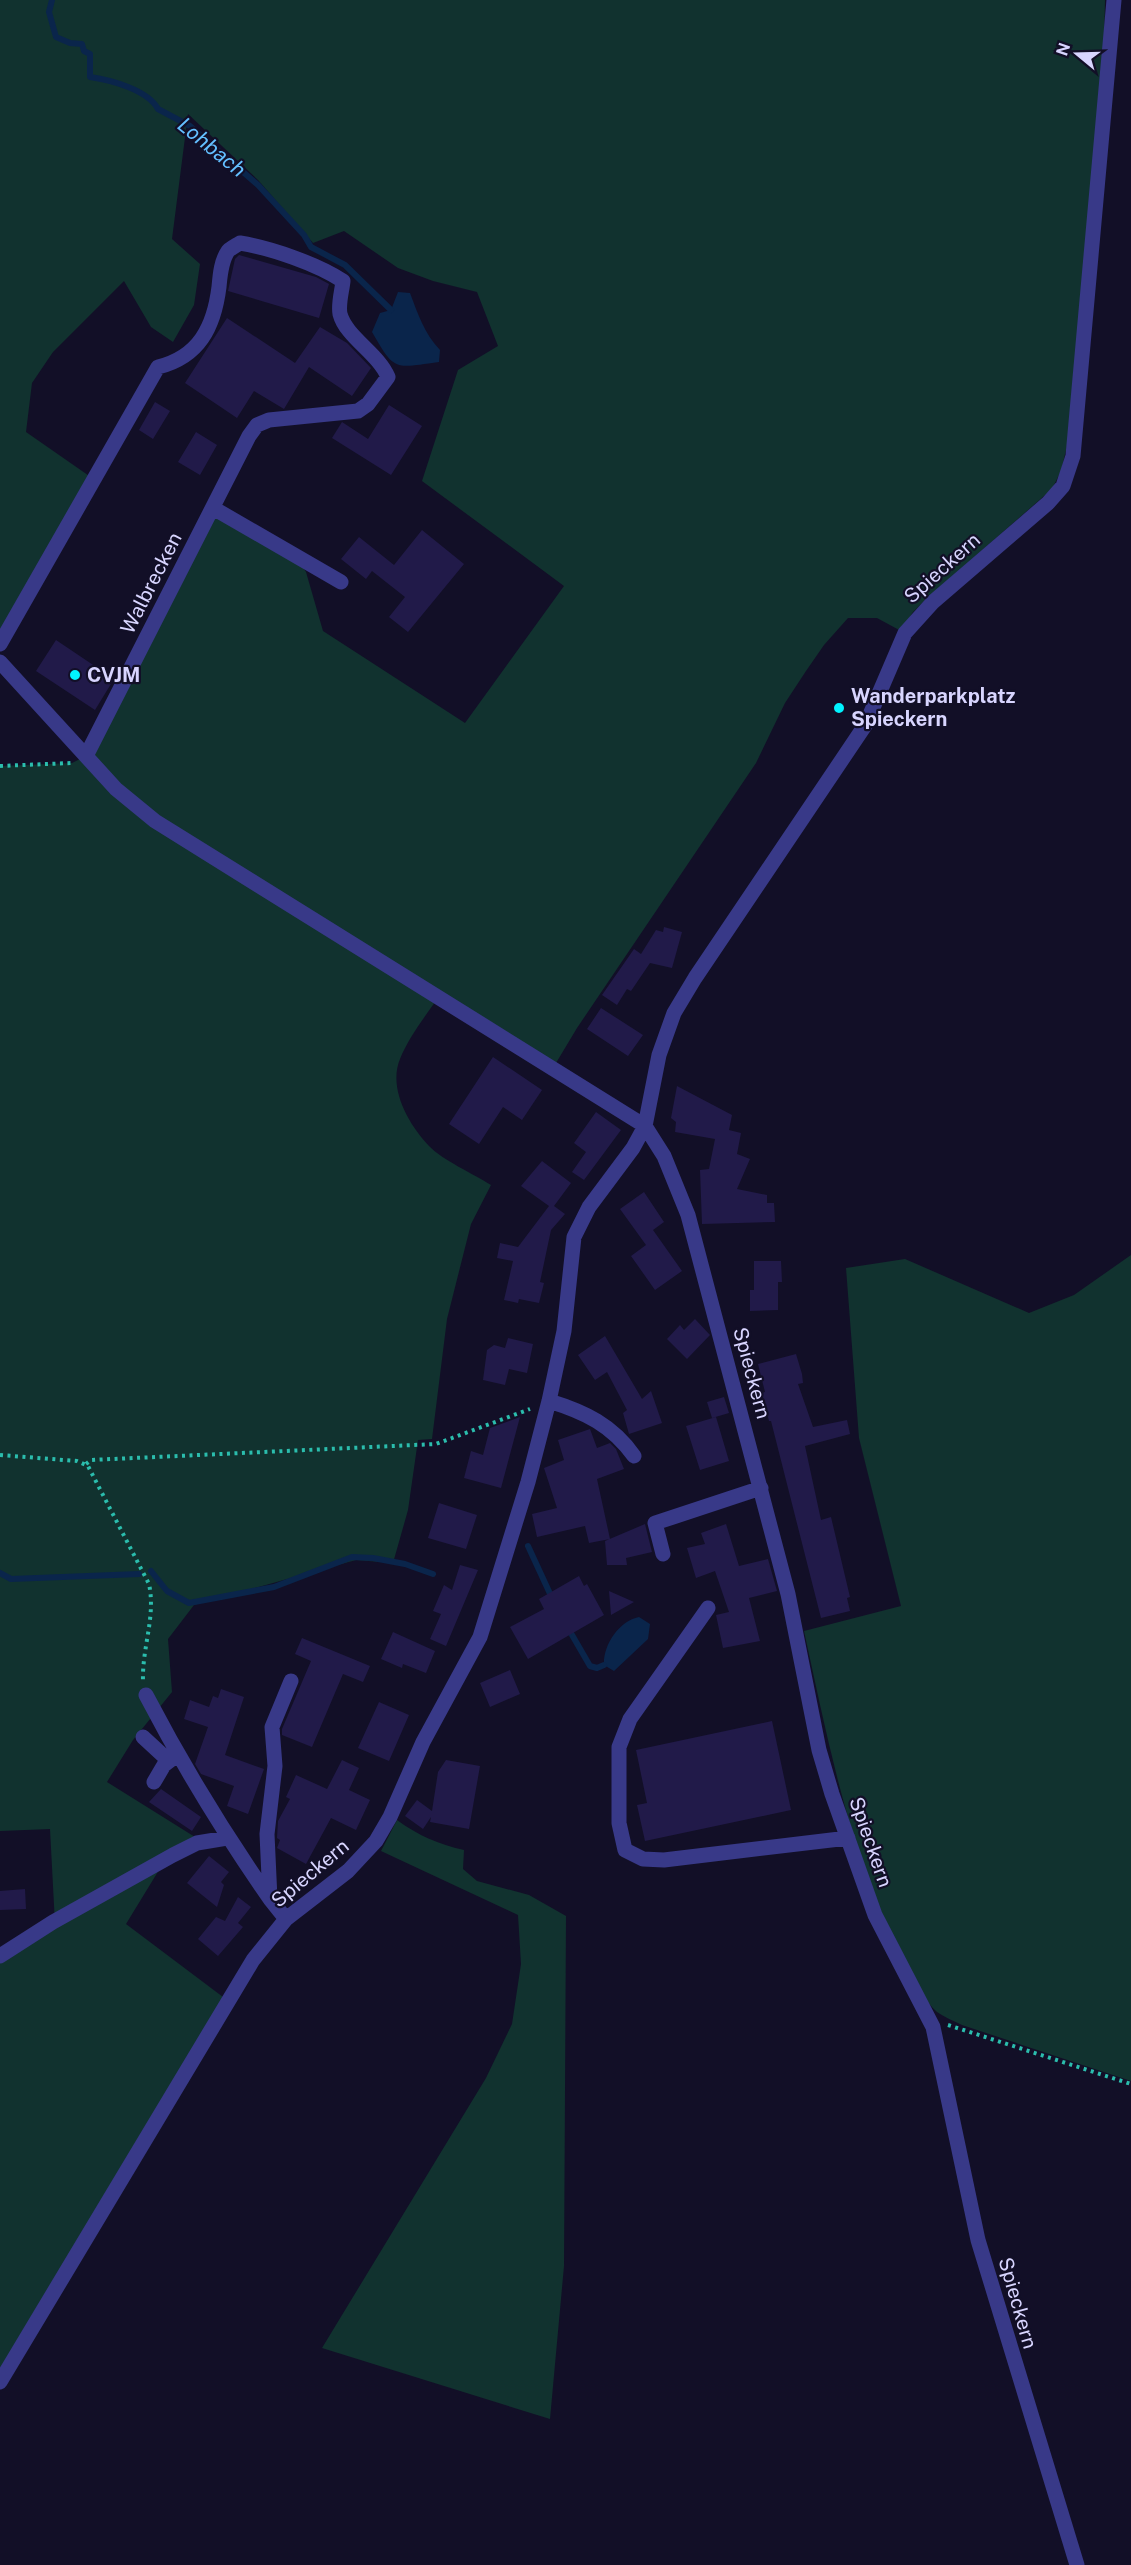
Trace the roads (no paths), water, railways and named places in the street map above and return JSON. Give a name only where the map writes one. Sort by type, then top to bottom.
[{"type":"street","name":"Spieckern","points":[[0,2382],[227,2000],[261,1948],[286,1919],[359,1861],[376,1841],[390,1817],[423,1742],[480,1637],[528,1482],[548,1406],[564,1331],[570,1258],[577,1228],[589,1207],[633,1148],[645,1126],[659,1055],[674,1013],[695,978],[866,724],[905,633],[933,602],[1048,503],[1063,486],[1073,456],[1114,0]]},
{"type":"street","name":"Walbrecken","points":[[0,644],[158,367],[178,362],[194,350],[210,324],[217,304],[221,270],[228,251],[240,243],[255,245],[330,272],[343,281],[340,312],[345,325],[384,367],[388,377],[368,404],[358,411],[269,420],[257,425],[249,436],[86,756]]},
{"type":"street","points":[[213,508],[341,582]]},
{"type":"street","points":[[0,662],[86,756]]},
{"type":"street","name":"Spieckern","points":[[86,756],[123,796],[186,842],[645,1126],[668,1165],[688,1215],[761,1488],[797,1633],[819,1750],[856,1866],[888,1945],[933,2027],[978,2240],[1077,2565]]},
{"type":"street","points":[[548,1406],[576,1409],[610,1428],[634,1456]]},
{"type":"street","points":[[663,1554],[655,1523],[761,1488]]},
{"type":"street","points":[[708,1608],[630,1719],[619,1747],[619,1823],[625,1850],[644,1858],[664,1860],[848,1838]]},
{"type":"street","points":[[270,1899],[267,1834],[275,1766],[272,1727],[291,1681]]},
{"type":"street","points":[[146,1695],[173,1758],[286,1919]]},
{"type":"street","points":[[143,1737],[173,1758]]},
{"type":"street","points":[[154,1782],[173,1758]]},
{"type":"street","points":[[0,1956],[53,1922],[173,1854],[197,1844],[227,1838]]},
{"type":"water","points":[[398,292],[410,293],[426,330],[440,350],[439,362],[404,366],[397,364],[391,361],[372,332],[380,313],[391,310]]},
{"type":"water","points":[[639,1617],[650,1624],[648,1639],[614,1671],[604,1665],[609,1642],[625,1623]]},
{"type":"waterway","name":"Lohbach","points":[[52,0],[49,12],[56,37],[70,43],[82,44],[84,51],[90,54],[90,77],[118,83],[138,91],[153,102],[158,109],[190,126],[258,185],[304,235],[311,247],[345,265],[391,310]]},
{"type":"waterway","points":[[528,1546],[552,1598]]},
{"type":"waterway","points":[[151,1571],[167,1591],[189,1603],[274,1587],[352,1557],[405,1564],[433,1574]]},
{"type":"waterway","points":[[0,1573],[11,1579],[139,1574]]},
{"type":"waterway","points":[[568,1628],[590,1666],[597,1668],[604,1665]]},
{"type":"place","name":"CVJM","points":[[75,675]]},
{"type":"place","name":"Wanderparkplatz Spieckern","points":[[839,708]]}]
